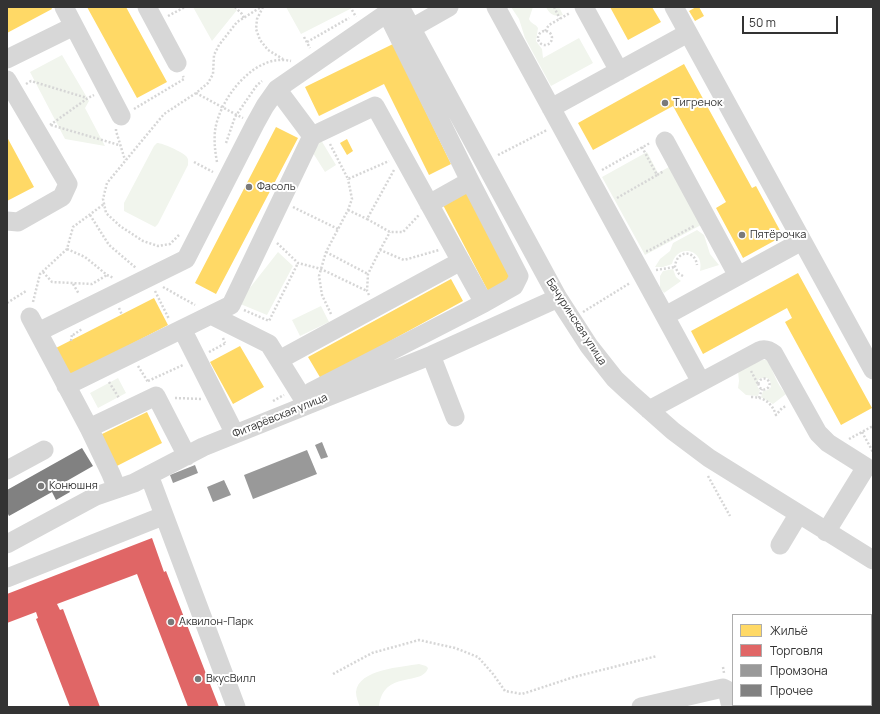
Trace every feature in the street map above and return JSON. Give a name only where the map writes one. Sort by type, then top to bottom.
[{"type":"street","points":[[64,7],[121,116]]},
{"type":"street","points":[[147,7],[177,63]]},
{"type":"street","points":[[412,28],[450,7]]},
{"type":"street","points":[[496,7],[702,382]]},
{"type":"street","points":[[674,7],[873,370]]},
{"type":"street","points":[[580,8],[619,71]]},
{"type":"street","points":[[117,489],[89,428],[34,325],[148,278],[186,259],[255,124],[277,89],[395,9],[470,181],[519,276],[514,286],[484,303],[310,392],[307,405]]},
{"type":"street","name":"Бачуринская улица","points":[[395,9],[412,28],[558,298],[600,360],[628,392],[673,431],[709,458],[798,515],[873,560]]},
{"type":"street","points":[[7,59],[74,26]]},
{"type":"street","points":[[551,108],[688,33]]},
{"type":"street","points":[[7,221],[18,222],[62,197],[68,184],[45,129],[10,85]]},
{"type":"street","points":[[277,89],[318,134]]},
{"type":"street","points":[[66,386],[231,305],[266,233],[318,134],[375,106],[484,303]]},
{"type":"street","points":[[665,141],[738,276]]},
{"type":"street","points":[[429,204],[470,181]]},
{"type":"street","points":[[665,316],[802,241]]},
{"type":"street","points":[[279,360],[378,307],[457,254]]},
{"type":"street","name":"Фитарёвская улица","points":[[7,544],[96,496],[149,476],[203,447],[432,355],[558,298]]},
{"type":"street","points":[[211,315],[269,344],[307,405]]},
{"type":"street","points":[[179,331],[215,394],[235,434]]},
{"type":"street","points":[[649,410],[759,351],[767,350],[774,354],[818,433],[834,447],[872,466],[826,532]]},
{"type":"street","points":[[432,355],[455,417]]},
{"type":"street","points":[[89,428],[127,410],[165,397],[187,456]]},
{"type":"street","points":[[7,470],[44,450]]},
{"type":"street","points":[[149,476],[236,707]]},
{"type":"street","points":[[780,546],[798,515]]},
{"type":"street","points":[[7,578],[68,562],[163,516]]},
{"type":"street","points":[[641,707],[723,688],[727,690],[732,707]]},
{"type":"path","points":[[235,7],[244,18]]},
{"type":"path","points":[[182,233],[170,244],[158,246],[143,241],[120,226],[106,213],[103,199],[107,183],[164,114],[196,94],[208,83],[213,74],[214,55],[219,45],[237,22],[262,7]]},
{"type":"path","points":[[262,7],[257,19],[256,29],[260,40],[268,50],[284,59],[298,63]]},
{"type":"path","points":[[554,7],[560,18]]},
{"type":"path","points":[[545,31],[551,34],[552,38],[548,45],[544,46],[539,43],[537,39],[540,32],[545,31],[548,26],[560,18],[580,8]]},
{"type":"path","points":[[307,42],[355,15]]},
{"type":"path","points":[[304,37],[314,53]]},
{"type":"path","points":[[209,179],[218,162],[214,148],[215,130],[228,96],[242,80],[260,65],[273,60],[284,59]]},
{"type":"path","points":[[125,161],[116,131],[121,116],[184,79],[177,63]]},
{"type":"path","points":[[10,85],[31,81],[88,98],[45,129]]},
{"type":"path","points":[[196,94],[243,118]]},
{"type":"path","points":[[492,157],[560,124]]},
{"type":"path","points":[[45,129],[120,145]]},
{"type":"path","points":[[318,134],[348,179],[352,199],[348,210],[326,252],[319,276],[322,295],[339,329]]},
{"type":"path","points":[[589,176],[654,142],[665,141]]},
{"type":"path","points":[[642,148],[657,175]]},
{"type":"path","points":[[348,179],[402,155]]},
{"type":"path","points":[[367,219],[402,155]]},
{"type":"path","points":[[194,162],[212,172]]},
{"type":"path","points":[[617,201],[618,196],[667,170]]},
{"type":"path","points":[[282,202],[338,229]]},
{"type":"path","points":[[34,325],[40,274],[67,249],[73,227],[104,204]]},
{"type":"path","points":[[348,210],[390,232],[403,232],[429,204]]},
{"type":"path","points":[[90,215],[109,245],[148,278],[211,315]]},
{"type":"path","points":[[644,250],[648,251],[696,225],[697,223]]},
{"type":"path","points":[[367,291],[368,274],[390,232]]},
{"type":"path","points":[[266,233],[298,263],[321,269],[367,291],[378,307]]},
{"type":"path","points":[[43,272],[52,282],[92,284],[107,275],[85,257],[67,249]]},
{"type":"path","points":[[380,250],[404,260],[457,254]]},
{"type":"path","points":[[326,252],[368,274]]},
{"type":"path","points":[[683,276],[679,274],[675,267],[677,259],[680,256],[688,254],[692,255],[698,266]]},
{"type":"path","points":[[231,305],[269,321],[298,263]]},
{"type":"path","points":[[579,314],[643,276]]},
{"type":"path","points":[[148,278],[179,331]]},
{"type":"path","points":[[73,283],[79,294]]},
{"type":"path","points":[[7,303],[26,291]]},
{"type":"path","points":[[131,355],[165,397],[204,400],[215,394]]},
{"type":"path","points":[[101,369],[127,410]]},
{"type":"path","points":[[767,379],[770,383],[769,386],[765,390],[762,389],[759,386],[759,381],[767,379]]},
{"type":"path","points":[[759,398],[762,389]]},
{"type":"path","points":[[751,397],[759,398],[769,403],[777,415],[784,407],[799,400]]},
{"type":"path","points":[[834,447],[873,426]]},
{"type":"path","points":[[862,432],[872,466]]},
{"type":"path","points":[[706,473],[730,516]]},
{"type":"path","points":[[333,674],[372,653],[419,640],[455,648],[478,657],[505,691],[522,694],[574,677],[657,656]]},
{"type":"shaded area","points":[[193,7],[235,7],[237,10],[212,41]]},
{"type":"shaded area","points":[[286,7],[351,7],[352,8],[301,34]]},
{"type":"shaded area","points":[[511,7],[533,7],[529,19],[538,28],[536,41],[542,49],[543,58],[579,38],[593,63],[551,86],[525,38],[519,19]]},
{"type":"shaded area","points":[[546,7],[559,7],[563,15],[553,15]]},
{"type":"shaded area","points":[[62,55],[89,101],[85,108],[105,146],[65,139],[30,72]]},
{"type":"shaded area","points":[[321,140],[336,165],[325,172],[313,153]]},
{"type":"shaded area","points":[[157,143],[168,146],[184,154],[188,159],[188,165],[158,224],[155,227],[124,211],[124,203]]},
{"type":"shaded area","points":[[647,152],[658,173],[669,167],[701,225],[645,255],[602,177]]},
{"type":"shaded area","points":[[697,230],[704,235],[710,254],[719,265],[700,271],[700,264],[695,254],[690,251],[684,251],[675,257],[672,264],[663,267],[655,267],[660,259],[670,251],[673,243]]},
{"type":"shaded area","points":[[278,252],[293,266],[267,315],[238,303]]},
{"type":"shaded area","points":[[673,269],[676,277],[681,281],[664,293],[660,288],[660,276],[663,271]]},
{"type":"shaded area","points":[[321,306],[329,322],[300,336],[292,320]]},
{"type":"shaded area","points":[[762,360],[767,360],[780,386],[786,394],[773,404],[761,397],[763,391],[768,390],[771,387],[770,380],[767,378],[760,378],[758,381],[757,386],[760,390],[758,396],[746,395],[738,388],[738,371]]},
{"type":"shaded area","points":[[118,378],[126,393],[98,408],[90,393]]},
{"type":"shaded area","points":[[419,664],[428,668],[424,674],[395,683],[388,688],[382,695],[379,707],[360,707],[356,692],[359,684],[364,678],[382,670]]},
{"type":"building: Жильё","points":[[7,7],[51,7],[52,9],[7,33]]},
{"type":"building: Жильё","points":[[87,7],[126,7],[167,82],[137,98]]},
{"type":"building: Жильё","points":[[610,7],[652,7],[661,22],[628,40]]},
{"type":"building: Жильё","points":[[699,7],[704,16],[695,21],[689,11]]},
{"type":"building: Жильё","points":[[393,44],[451,164],[429,175],[384,84],[319,116],[305,87]]},
{"type":"building: Жильё","points":[[684,64],[752,188],[756,186],[783,236],[743,258],[716,208],[726,202],[673,106],[593,150],[578,123]]},
{"type":"building: Жильё","points":[[276,127],[298,138],[216,294],[195,283]]},
{"type":"building: Жильё","points":[[7,137],[34,187],[7,201]]},
{"type":"building: Жильё","points":[[347,139],[353,151],[347,155],[340,143]]},
{"type":"building: Жильё","points":[[468,192],[512,279],[488,291],[443,205]]},
{"type":"building: Жильё","points":[[798,273],[872,408],[841,425],[785,322],[792,318],[787,308],[703,354],[691,331]]},
{"type":"building: Жильё","points":[[451,279],[463,301],[321,379],[308,357]]},
{"type":"building: Жильё","points":[[154,298],[168,325],[64,379],[50,351]]},
{"type":"building: Жильё","points":[[240,346],[264,387],[233,404],[210,362]]},
{"type":"building: Жильё","points":[[147,412],[162,443],[113,468],[98,436]]},
{"type":"building: Жильё","points":[[872,676],[873,676],[872,703]]},
{"type":"building: Жильё","points":[[786,706],[860,706],[854,707]]},
{"type":"building: Торговля","name":"Аквилон-Парк","points":[[152,538],[164,572],[166,571],[219,707],[188,707],[137,574],[57,604],[60,610],[63,609],[100,707],[70,707],[36,619],[38,618],[36,612],[7,623],[7,594]]},
{"type":"building: Промзона","points":[[322,442],[328,457],[321,459],[315,445]]},
{"type":"building: Промзона","points":[[307,450],[317,474],[253,499],[244,475]]},
{"type":"building: Промзона","points":[[195,465],[198,473],[173,483],[170,475]]},
{"type":"building: Промзона","points":[[224,480],[231,495],[213,502],[207,487]]},
{"type":"building: Прочее","name":"Конюшня","points":[[82,448],[93,466],[65,482],[70,492],[56,500],[52,492],[9,516],[7,512],[7,490]]},
{"type":"place","name":"Тигренок","points":[[665,103]]},
{"type":"place","name":"Фасоль","points":[[249,187]]},
{"type":"place","name":"Пятёрочка","points":[[742,235]]},
{"type":"place","name":"Конюшня","points":[[41,486]]},
{"type":"place","name":"Аквилон-Парк","points":[[171,622]]},
{"type":"place","name":"ВкусВилл","points":[[198,679]]}]
